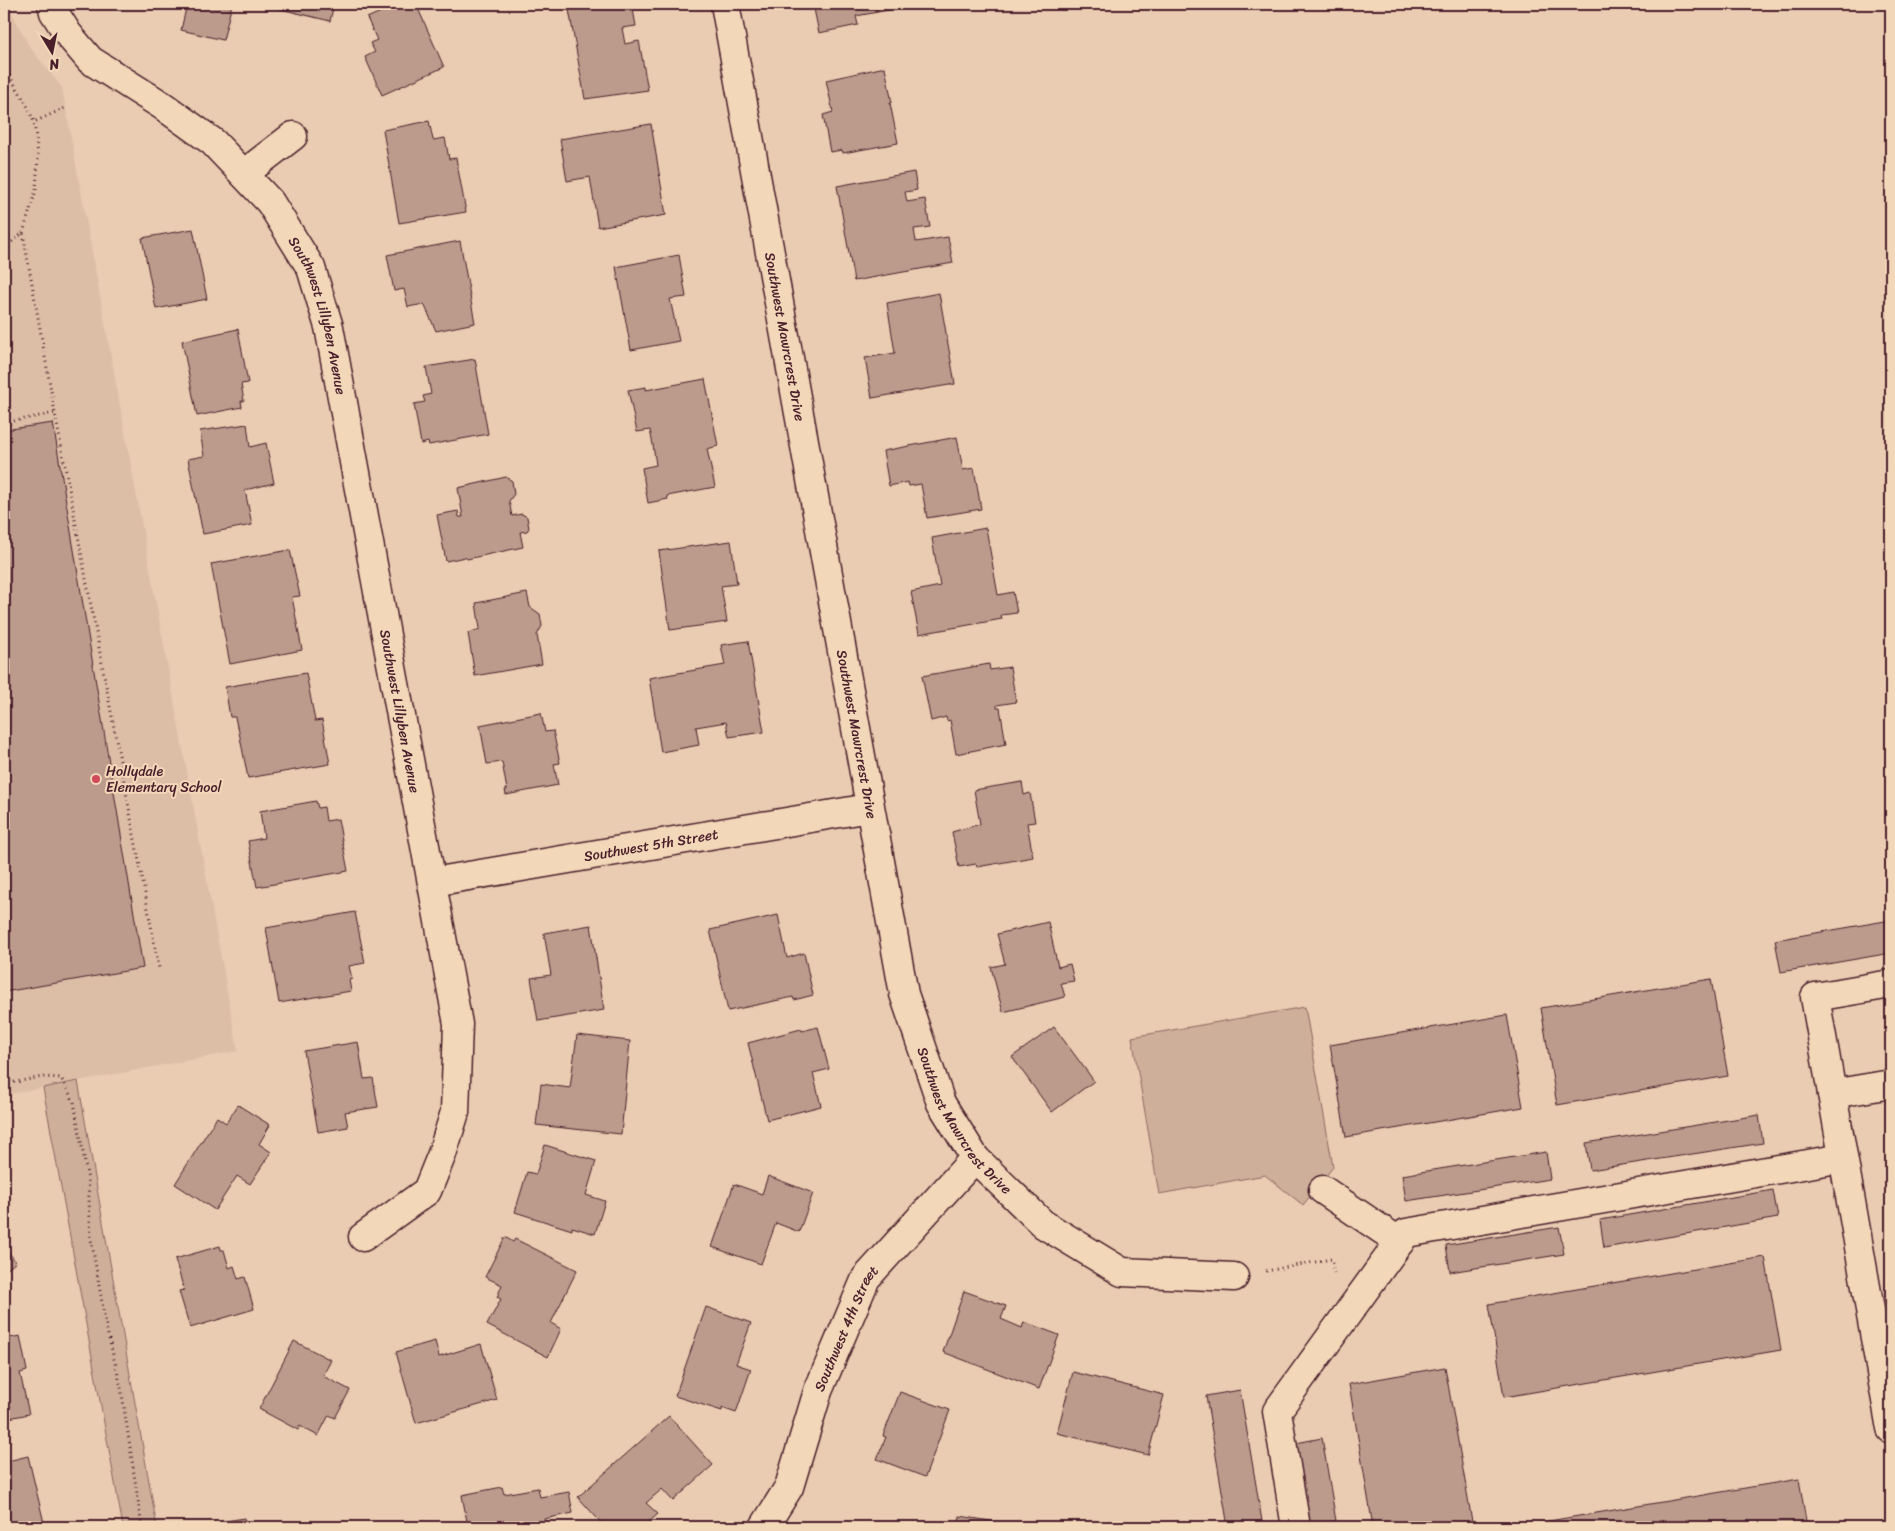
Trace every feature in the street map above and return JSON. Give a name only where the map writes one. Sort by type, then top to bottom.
[{"type":"street","name":"Southwest Lillyben Avenue","points":[[52,4],[54,12],[68,34],[90,60],[163,106],[206,137],[244,173],[270,202],[311,268],[328,327],[458,1024],[455,1112],[442,1154],[426,1191],[363,1237]]},
{"type":"street","name":"Southwest Mawrcrest Drive","points":[[724,4],[904,994],[941,1103],[975,1158],[1043,1224],[1122,1272],[1234,1277]]},
{"type":"street","points":[[244,173],[293,136]]},
{"type":"street","name":"Southwest 5th Street","points":[[433,882],[869,808]]},
{"type":"street","points":[[1891,984],[1815,997],[1891,1428]]},
{"type":"street","points":[[1832,1094],[1891,1084]]},
{"type":"street","name":"Southwest 4th Street","points":[[764,1527],[789,1487],[818,1391],[866,1278],[975,1158]]},
{"type":"street","points":[[1296,1527],[1277,1411],[1406,1234],[1844,1158]]},
{"type":"street","points":[[1323,1190],[1400,1242]]},
{"type":"path","points":[[4,67],[26,103],[34,122],[38,155],[36,190],[23,233],[159,968]]},
{"type":"path","points":[[34,122],[65,108]]},
{"type":"path","points":[[4,248],[23,233]]},
{"type":"path","points":[[4,422],[55,414]]},
{"type":"path","points":[[4,1084],[42,1077],[61,1078],[74,1102],[88,1180],[91,1239],[107,1331],[122,1387],[142,1527]]},
{"type":"path","points":[[1234,1277],[1331,1259],[1334,1273],[1384,1264]]},
{"type":"shaded area","name":"Hollydale Elementary School","points":[[4,4],[7,4],[29,46],[62,88],[238,1051],[4,1095]]},
{"type":"shaded area","points":[[1305,1007],[1333,1167],[1303,1205],[1265,1175],[1159,1194],[1132,1037]]},
{"type":"shaded area","points":[[78,1081],[157,1527],[123,1527],[43,1088]]},
{"type":"building","points":[[187,4],[232,4],[223,40],[181,30]]},
{"type":"building","points":[[260,4],[334,4],[330,21]]},
{"type":"building","points":[[399,4],[416,4],[444,67],[382,95],[365,57],[375,52],[370,43],[377,40],[367,18]]},
{"type":"building","points":[[568,4],[632,4],[636,26],[622,28],[625,44],[639,41],[648,90],[585,99]]},
{"type":"building","points":[[813,4],[899,4],[900,8],[856,16],[858,25],[819,33]]},
{"type":"building","points":[[885,67],[898,143],[843,153],[842,150],[830,152],[823,115],[833,112],[826,80]]},
{"type":"building","points":[[429,121],[433,140],[445,138],[449,159],[456,158],[466,212],[399,223],[383,130]]},
{"type":"building","points":[[651,124],[666,215],[598,227],[590,177],[567,181],[560,139]]},
{"type":"building","points":[[914,172],[917,190],[905,192],[907,202],[925,199],[930,227],[914,229],[916,242],[948,237],[953,263],[854,281],[837,186]]},
{"type":"building","points":[[193,229],[207,299],[156,309],[142,238]]},
{"type":"building","points":[[460,241],[475,323],[436,331],[424,304],[408,307],[404,289],[394,291],[387,255]]},
{"type":"building","points":[[679,255],[686,297],[670,299],[679,341],[631,350],[616,267]]},
{"type":"building","points":[[939,293],[955,384],[872,398],[865,358],[895,353],[887,303]]},
{"type":"building","points":[[238,329],[248,383],[241,384],[244,401],[241,401],[242,407],[197,416],[182,341]]},
{"type":"building","points":[[475,359],[488,434],[429,445],[428,442],[421,444],[414,404],[425,402],[423,396],[431,394],[426,367]]},
{"type":"building","points":[[705,379],[718,446],[707,449],[715,487],[667,496],[668,499],[648,503],[642,468],[656,465],[653,445],[650,430],[637,432],[628,390],[646,387],[646,390]]},
{"type":"building","points":[[53,423],[143,968],[4,992],[4,430]]},
{"type":"building","points":[[247,424],[250,447],[266,443],[274,483],[245,490],[252,525],[203,534],[188,459],[204,456],[200,431]]},
{"type":"building","points":[[957,437],[963,470],[974,468],[981,509],[927,518],[921,484],[909,486],[908,482],[889,486],[883,451]]},
{"type":"building","points":[[506,477],[512,481],[514,494],[509,501],[512,516],[522,514],[527,517],[529,528],[527,531],[520,532],[523,547],[467,559],[465,557],[446,561],[437,515],[458,511],[459,517],[463,517],[458,488]]},
{"type":"building","points":[[986,528],[998,595],[1013,592],[1017,613],[1001,615],[1002,619],[919,634],[911,592],[940,586],[932,538]]},
{"type":"building","points":[[731,541],[737,584],[721,586],[727,622],[670,630],[659,551]]},
{"type":"building","points":[[290,550],[300,596],[292,597],[302,650],[230,664],[211,564]]},
{"type":"building","points":[[527,593],[530,607],[540,614],[542,626],[537,635],[542,664],[475,676],[468,633],[480,629],[476,603]]},
{"type":"building","points":[[748,641],[764,732],[729,737],[726,722],[696,727],[699,745],[661,752],[649,678],[725,665],[721,645]]},
{"type":"building","points":[[989,664],[990,670],[1010,667],[1016,702],[997,705],[997,708],[1000,708],[1006,744],[956,754],[950,720],[947,721],[946,717],[931,721],[922,676]]},
{"type":"building","points":[[306,673],[315,721],[322,720],[330,764],[248,778],[238,727],[235,717],[230,717],[225,687]]},
{"type":"building","points":[[541,713],[545,732],[553,731],[560,763],[554,764],[558,785],[506,795],[505,790],[507,790],[502,762],[487,764],[480,725]]},
{"type":"building","points":[[1022,782],[1024,795],[1030,793],[1035,822],[1027,823],[1033,857],[977,867],[976,864],[959,867],[952,832],[980,824],[974,790]]},
{"type":"building","points":[[316,801],[318,808],[324,807],[326,821],[338,819],[348,871],[257,887],[248,841],[264,838],[260,811]]},
{"type":"building","points":[[355,912],[365,963],[349,966],[352,979],[349,980],[351,991],[279,1003],[266,928]]},
{"type":"building","points":[[778,915],[787,958],[804,953],[813,995],[794,1000],[793,997],[728,1011],[710,930]]},
{"type":"building","points":[[1891,920],[1891,953],[1781,972],[1775,940]]},
{"type":"building","points":[[1048,922],[1058,967],[1070,964],[1074,981],[1061,983],[1065,997],[1003,1012],[991,967],[1005,964],[997,934]]},
{"type":"building","points":[[591,925],[604,1010],[538,1021],[531,978],[551,975],[544,933]]},
{"type":"building","points":[[1711,979],[1728,1076],[1557,1105],[1541,1008]]},
{"type":"building","points":[[1507,1015],[1523,1107],[1346,1137],[1330,1045]]},
{"type":"building","points":[[818,1027],[829,1069],[813,1073],[821,1106],[767,1120],[748,1043],[801,1029],[802,1031]]},
{"type":"building","points":[[1054,1027],[1094,1081],[1052,1112],[1012,1057]]},
{"type":"building","points":[[577,1035],[630,1041],[621,1134],[536,1125],[541,1084],[570,1088]]},
{"type":"building","points":[[358,1042],[364,1079],[373,1078],[378,1107],[345,1112],[348,1127],[318,1132],[304,1051]]},
{"type":"building","points":[[238,1105],[270,1125],[259,1144],[271,1152],[250,1184],[237,1176],[215,1210],[175,1184],[217,1117],[226,1123]]},
{"type":"building","points":[[1759,1115],[1763,1143],[1590,1170],[1586,1143]]},
{"type":"building","points":[[545,1145],[596,1161],[586,1195],[605,1201],[595,1234],[572,1227],[572,1230],[515,1212],[527,1172],[536,1174]]},
{"type":"building","points":[[1546,1152],[1550,1179],[1406,1201],[1402,1175]]},
{"type":"building","points":[[768,1176],[813,1193],[799,1232],[776,1223],[761,1264],[712,1247],[734,1184],[762,1194]]},
{"type":"building","points":[[1773,1190],[1778,1218],[1604,1248],[1600,1220]]},
{"type":"building","points":[[1559,1227],[1564,1254],[1450,1272],[1446,1245]]},
{"type":"building","points":[[505,1237],[513,1242],[515,1239],[577,1270],[551,1323],[561,1329],[548,1357],[487,1325],[501,1299],[497,1297],[502,1285],[485,1277]]},
{"type":"building","points":[[4,1246],[16,1262],[4,1272]]},
{"type":"building","points":[[220,1246],[221,1250],[224,1250],[229,1268],[234,1266],[238,1279],[245,1277],[254,1309],[190,1328],[179,1291],[184,1290],[175,1259]]},
{"type":"building","points":[[1765,1257],[1781,1350],[1504,1397],[1489,1304]]},
{"type":"building","points":[[964,1291],[1006,1306],[1001,1319],[1022,1328],[1024,1322],[1059,1335],[1039,1389],[943,1352]]},
{"type":"building","points":[[706,1307],[751,1323],[736,1364],[751,1369],[736,1413],[722,1408],[722,1411],[675,1396]]},
{"type":"building","points":[[1891,1318],[1891,1346],[1887,1319]]},
{"type":"building","points":[[20,1336],[27,1371],[20,1373],[29,1414],[4,1419],[4,1339]]},
{"type":"building","points":[[294,1341],[331,1360],[323,1376],[350,1390],[335,1418],[329,1415],[318,1436],[300,1426],[298,1430],[259,1409]]},
{"type":"building","points":[[435,1341],[439,1357],[481,1344],[497,1400],[416,1423],[396,1352]]},
{"type":"building","points":[[1445,1367],[1473,1527],[1373,1527],[1349,1384]]},
{"type":"building","points":[[1073,1372],[1164,1395],[1148,1455],[1057,1433]]},
{"type":"building","points":[[1240,1390],[1263,1527],[1228,1527],[1206,1396]]},
{"type":"building","points":[[900,1392],[950,1410],[925,1477],[877,1459],[886,1437],[883,1436]]},
{"type":"building","points":[[669,1416],[713,1465],[673,1501],[662,1489],[646,1503],[658,1514],[643,1527],[605,1527],[578,1497]]},
{"type":"building","points":[[1322,1438],[1336,1521],[1310,1526],[1296,1443]]},
{"type":"building","points":[[28,1456],[45,1527],[4,1527],[4,1462]]},
{"type":"building","points":[[1799,1479],[1807,1527],[1531,1527],[1531,1524]]},
{"type":"building","points":[[502,1487],[504,1494],[538,1488],[540,1497],[569,1492],[573,1513],[544,1519],[546,1527],[468,1527],[462,1495]]},
{"type":"building","points":[[960,1516],[1015,1525],[1015,1527],[958,1527]]},
{"type":"building","points":[[244,1518],[246,1527],[227,1527],[226,1521]]},
{"type":"place","name":"Hollydale Elementary School","points":[[96,779]]}]
